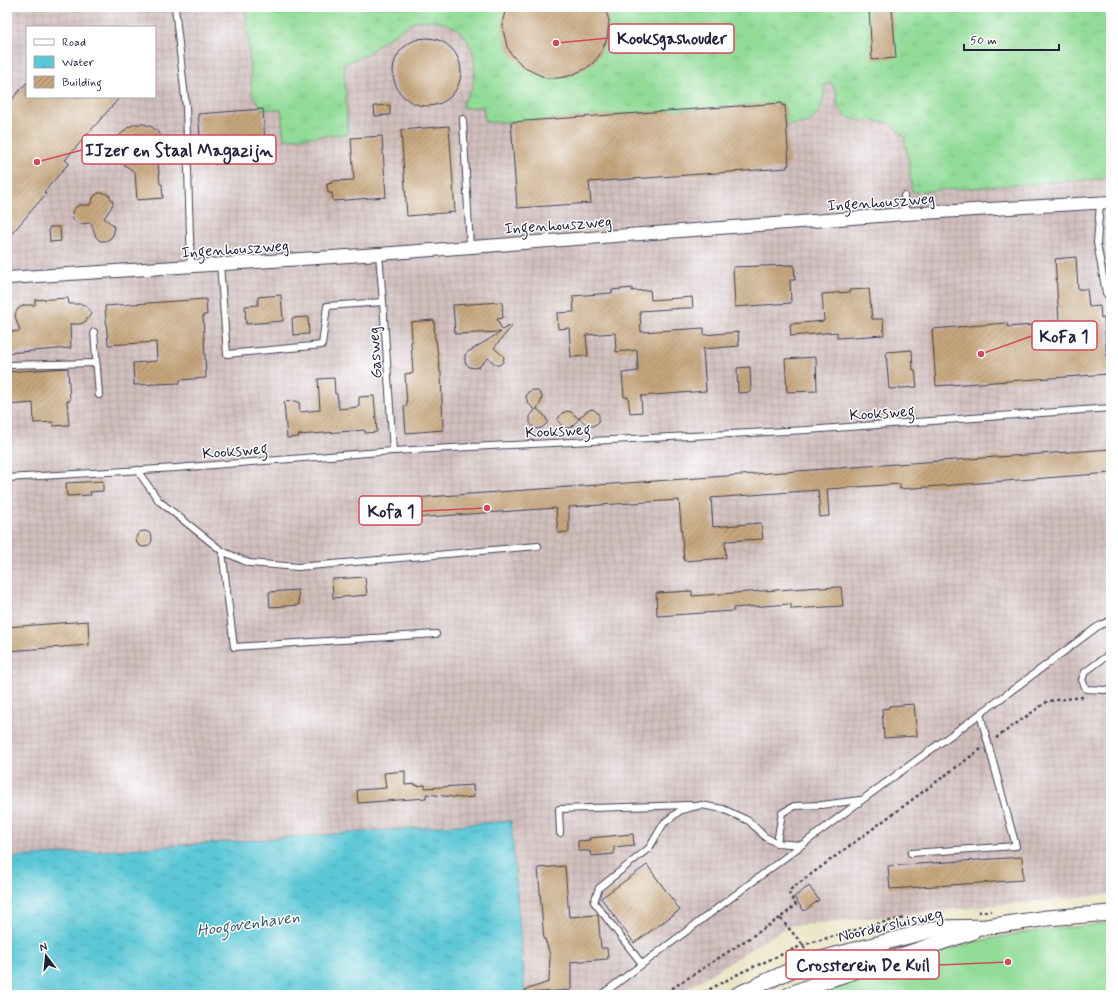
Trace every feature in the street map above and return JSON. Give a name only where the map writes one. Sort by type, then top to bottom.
[{"type":"street","name":"Ingenhouszweg","points":[[7,278],[379,254],[905,214],[1106,203]]},
{"type":"street","name":"Noordersluisweg","points":[[737,995],[809,962],[939,928],[986,927],[1047,918],[1111,912]]},
{"type":"street","name":"Noordersluisweg","points":[[789,995],[817,989],[986,927]]},
{"type":"street","points":[[809,962],[817,989]]},
{"type":"lane","points":[[175,7],[186,107],[191,267]]},
{"type":"lane","points":[[463,119],[470,247]]},
{"type":"lane","points":[[904,196],[905,214]]},
{"type":"lane","points":[[1106,203],[1097,244],[1106,294],[1111,300]]},
{"type":"lane","name":"Gasweg","points":[[379,254],[393,451]]},
{"type":"lane","points":[[220,264],[227,354],[322,345],[327,306],[383,302]]},
{"type":"lane","points":[[94,332],[99,395]]},
{"type":"lane","points":[[7,366],[96,363]]},
{"type":"lane","name":"Kooksweg","points":[[7,478],[176,468],[393,451],[807,430],[1111,408]]},
{"type":"lane","points":[[137,470],[159,501],[222,551],[249,563],[298,567],[538,546]]},
{"type":"lane","points":[[222,551],[234,647],[436,634]]},
{"type":"lane","points":[[601,995],[1097,627],[1111,620]]},
{"type":"lane","points":[[1111,653],[1085,672],[1082,680],[1086,689],[1105,690],[1111,688]]},
{"type":"lane","points":[[911,853],[1016,846],[980,714]]},
{"type":"lane","points":[[777,843],[782,813],[794,806],[862,800]]},
{"type":"lane","points":[[560,833],[559,809],[701,804],[723,809],[749,821],[765,837],[777,843],[800,846]]},
{"type":"lane","points":[[642,964],[594,902],[599,888],[649,848],[664,823],[681,810],[701,804]]},
{"type":"path","points":[[662,995],[780,918],[796,905],[789,893],[790,889],[1048,701],[1089,697]]},
{"type":"path","points":[[780,918],[804,945]]},
{"type":"shaded area","points":[[7,7],[1111,7],[1111,894],[788,926],[677,995],[7,995]]},
{"type":"green space","points":[[246,7],[1111,7],[1111,178],[912,192],[909,163],[904,137],[890,123],[869,120],[860,121],[847,117],[838,108],[836,91],[831,83],[825,84],[822,104],[818,113],[810,122],[786,126],[785,106],[782,106],[782,103],[511,122],[485,122],[483,107],[463,108],[463,102],[472,89],[475,71],[473,51],[465,36],[455,27],[434,20],[415,21],[379,44],[366,55],[344,63],[348,134],[284,139],[281,110],[263,109],[252,95]]},
{"type":"green space","points":[[1111,923],[1111,995],[833,995],[831,989],[887,968],[978,941],[1027,932]]},
{"type":"water","name":"Hoogovenhaven","points":[[511,821],[525,993],[493,995],[7,995],[7,858]]},
{"type":"building","points":[[506,7],[605,7],[609,21],[607,39],[599,56],[585,69],[569,76],[546,78],[525,68],[512,55],[507,47],[503,29],[503,20]]},
{"type":"building","points":[[869,7],[892,7],[896,58],[872,60]]},
{"type":"building","points":[[427,38],[440,41],[451,48],[458,59],[461,72],[458,85],[451,96],[440,103],[427,106],[414,103],[403,96],[396,85],[393,72],[396,59],[403,48],[414,41]]},
{"type":"building","points":[[26,83],[26,98],[119,98],[65,160],[69,163],[44,192],[46,194],[7,239],[7,105]]},
{"type":"building","points":[[782,103],[782,106],[785,105],[789,165],[787,165],[787,168],[589,182],[591,203],[517,208],[511,122]]},
{"type":"building","points":[[390,105],[390,115],[375,116],[374,106]]},
{"type":"building","points":[[263,109],[266,160],[214,164],[212,138],[200,136],[198,114]]},
{"type":"building","points":[[135,124],[144,124],[152,127],[159,133],[163,141],[163,154],[158,163],[163,198],[137,200],[135,172],[123,164],[118,156],[117,147],[120,135],[127,128]]},
{"type":"building","points":[[449,126],[455,212],[407,216],[401,130]]},
{"type":"building","points":[[382,136],[386,197],[333,201],[332,193],[328,193],[327,184],[332,183],[332,181],[354,180],[351,138]]},
{"type":"building","points":[[99,193],[109,195],[113,203],[104,218],[113,225],[114,233],[111,238],[106,241],[100,241],[96,237],[91,223],[80,224],[73,220],[72,212],[75,208],[79,205],[90,205],[94,196]]},
{"type":"building","points":[[49,227],[60,227],[61,241],[50,242]]},
{"type":"building","points":[[1076,257],[1078,289],[1087,289],[1089,307],[1100,306],[1101,318],[1104,318],[1108,374],[936,386],[932,329],[1007,323],[1008,327],[1045,324],[1045,322],[1059,321],[1055,259]]},
{"type":"building","points":[[794,265],[795,280],[790,280],[791,303],[735,307],[733,267]]},
{"type":"building","points":[[632,288],[632,291],[650,290],[651,300],[692,297],[693,308],[640,311],[641,332],[704,328],[704,335],[738,332],[739,346],[703,349],[706,391],[641,396],[642,412],[630,413],[628,397],[624,397],[622,373],[638,371],[637,350],[616,352],[615,333],[586,335],[588,356],[571,357],[569,328],[558,329],[557,313],[574,312],[573,296],[612,293],[612,290]]},
{"type":"building","points":[[869,289],[872,319],[883,319],[884,335],[837,338],[837,332],[791,336],[790,324],[824,321],[822,294]]},
{"type":"building","points":[[281,295],[283,321],[246,324],[245,306],[258,305],[258,297]]},
{"type":"building","points":[[68,298],[69,304],[82,304],[92,313],[85,322],[80,324],[70,324],[71,348],[7,353],[7,332],[20,331],[15,316],[19,308],[25,305],[35,305],[35,300]]},
{"type":"building","points":[[206,299],[207,315],[203,315],[206,378],[180,380],[180,383],[134,385],[133,363],[157,361],[156,342],[108,345],[105,306]]},
{"type":"building","points":[[502,302],[503,318],[497,319],[502,330],[511,325],[512,326],[494,348],[504,357],[503,362],[496,365],[488,358],[479,367],[469,367],[465,362],[465,355],[501,332],[455,334],[453,305]]},
{"type":"building","points":[[308,317],[309,334],[293,335],[292,318]]},
{"type":"building","points":[[434,320],[435,340],[441,372],[443,430],[406,433],[404,406],[407,406],[405,374],[413,373],[411,322]]},
{"type":"building","points":[[912,350],[913,370],[915,370],[917,387],[889,389],[886,352]]},
{"type":"building","points":[[816,357],[817,391],[787,392],[785,359]]},
{"type":"building","points":[[750,367],[751,392],[738,393],[737,368]]},
{"type":"building","points":[[68,368],[70,401],[67,401],[69,425],[53,426],[53,422],[34,423],[33,403],[7,405],[7,372]]},
{"type":"building","points":[[334,378],[335,394],[337,394],[339,409],[359,407],[359,397],[374,396],[377,432],[365,433],[365,430],[298,435],[299,437],[287,438],[284,402],[299,402],[300,412],[320,410],[318,379]]},
{"type":"building","points":[[533,390],[538,391],[542,396],[541,402],[536,410],[537,409],[544,415],[548,422],[539,429],[534,428],[530,423],[530,416],[535,410],[528,403],[526,397],[528,392]]},
{"type":"building","points":[[592,409],[599,415],[599,422],[593,426],[587,425],[579,418],[587,411]]},
{"type":"building","points":[[568,411],[579,419],[569,428],[563,427],[557,420],[562,413]]},
{"type":"building","points":[[1111,449],[1111,473],[900,489],[900,484],[827,489],[829,516],[820,517],[818,490],[711,498],[713,527],[761,523],[763,539],[725,541],[726,558],[684,561],[679,500],[569,507],[569,532],[558,533],[556,508],[413,518],[413,498]]},
{"type":"building","points":[[103,481],[103,491],[90,492],[91,495],[67,496],[66,483]]},
{"type":"building","points":[[141,531],[147,531],[152,536],[150,545],[147,547],[141,547],[136,542],[136,536]]},
{"type":"building","points":[[365,577],[367,595],[333,598],[332,579]]},
{"type":"building","points":[[820,587],[841,587],[843,606],[791,609],[791,604],[733,608],[734,611],[657,616],[656,593],[692,591],[692,596]]},
{"type":"building","points":[[298,590],[299,605],[270,607],[269,592]]},
{"type":"building","points":[[88,621],[89,645],[7,651],[7,627]]},
{"type":"building","points":[[914,704],[917,736],[884,738],[882,709],[889,708],[889,706]]},
{"type":"building","points":[[405,771],[405,785],[425,785],[425,788],[473,785],[474,797],[462,798],[426,794],[426,798],[358,803],[357,790],[386,788],[384,773]]},
{"type":"building","points":[[633,834],[634,845],[614,847],[614,854],[591,856],[590,851],[578,851],[578,841],[590,840],[589,838]]},
{"type":"building","points":[[1022,857],[1023,880],[890,889],[888,866]]},
{"type":"building","points":[[647,865],[680,910],[634,943],[601,898]]},
{"type":"building","points":[[565,866],[569,917],[598,915],[601,948],[607,948],[608,959],[571,962],[571,990],[525,993],[525,990],[549,982],[550,955],[545,939],[544,940],[538,868]]},
{"type":"building","points":[[809,886],[819,900],[804,911],[794,897]]},
{"type":"place","name":"Kooksgashouder","points":[[556,43]]},
{"type":"place","name":"IJzer en Staal Magazijn","points":[[37,162]]},
{"type":"place","name":"KoFa 1","points":[[981,354]]},
{"type":"place","name":"Kofa 1","points":[[487,508]]},
{"type":"place","name":"Crossterein De Kuil","points":[[1008,962]]}]
